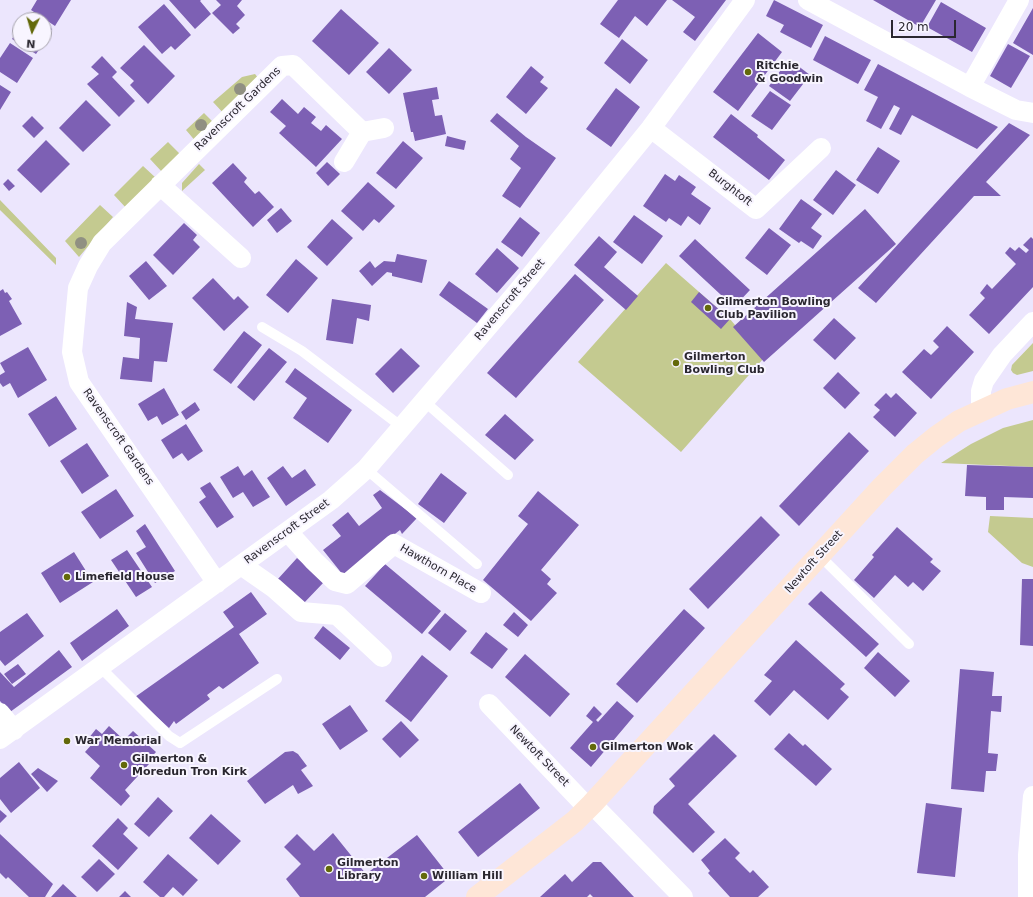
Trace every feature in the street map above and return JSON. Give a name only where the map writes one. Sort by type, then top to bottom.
[{"type":"main road","name":"Newtoft Street","points":[[477,897],[575,821],[590,806],[915,454],[942,433],[981,410],[1033,392]]},
{"type":"street","name":"Ravenscroft Street","points":[[7,734],[288,532],[331,500],[366,469],[514,296],[651,128],[745,0]]},
{"type":"street","points":[[808,0],[970,87],[1016,110],[1033,113]]},
{"type":"street","points":[[970,87],[1019,0]]},
{"type":"street","name":"Ravenscroft Gardens","points":[[217,583],[79,382],[72,352],[78,288],[88,266],[102,244],[282,66],[293,65],[362,132]]},
{"type":"street","points":[[344,162],[362,132],[384,128]]},
{"type":"street","name":"Burghtoft","points":[[651,128],[756,209],[822,148]]},
{"type":"street","points":[[160,185],[241,258]]},
{"type":"street","points":[[981,410],[981,391],[984,381],[1002,355],[1033,322]]},
{"type":"street","name":"Hawthorn Place","points":[[288,532],[314,561],[335,581],[347,584],[394,544],[481,593]]},
{"type":"street","name":"Ravenscroft Street","points":[[241,566],[274,588],[301,612],[337,615],[382,657]]},
{"type":"street","name":"Newtoft Street","points":[[489,704],[590,806]]},
{"type":"street","points":[[0,713],[7,734]]},
{"type":"street","points":[[1028,897],[1028,855],[1033,796]]},
{"type":"street","points":[[590,806],[683,897]]},
{"type":"lane","points":[[262,327],[302,351],[402,427]]},
{"type":"lane","points":[[424,401],[508,475]]},
{"type":"lane","points":[[366,469],[478,564]]},
{"type":"lane","points":[[820,556],[909,644]]},
{"type":"lane","points":[[100,667],[169,736],[180,743],[276,679]]},
{"type":"green space","points":[[255,74],[259,79],[226,116],[213,102],[242,77]]},
{"type":"green space","points":[[204,113],[216,125],[197,143],[186,130]]},
{"type":"green space","points":[[168,142],[180,154],[162,172],[150,159]]},
{"type":"green space","points":[[199,164],[205,170],[182,191],[182,183]]},
{"type":"green space","points":[[143,166],[156,178],[127,209],[114,195]]},
{"type":"green space","points":[[0,200],[56,258],[56,265],[0,210]]},
{"type":"green space","points":[[100,205],[113,217],[79,257],[65,241]]},
{"type":"green space","name":"Gilmerton Bowling Club","points":[[666,263],[730,319],[763,359],[681,452],[578,362]]},
{"type":"green space","points":[[1033,343],[1033,371],[1017,375],[1013,373],[1011,370],[1012,365]]},
{"type":"green space","points":[[1033,420],[1033,467],[941,463],[971,444],[1003,428]]},
{"type":"green space","points":[[990,516],[1033,518],[1033,567],[1022,563],[988,532]]},
{"type":"building","points":[[37,0],[71,0],[55,26],[52,24],[52,12],[34,12],[31,10]]},
{"type":"building","points":[[169,0],[201,0],[200,1],[211,14],[195,29]]},
{"type":"building","points":[[216,0],[242,0],[237,6],[245,15],[236,24],[240,28],[233,34],[212,13],[221,5]]},
{"type":"building","points":[[618,0],[667,0],[647,26],[635,16],[619,38],[600,24]]},
{"type":"building","points":[[672,0],[726,0],[695,41],[683,32],[695,17]]},
{"type":"building","points":[[774,0],[823,25],[811,48],[780,32],[784,25],[766,16]]},
{"type":"building","points":[[873,0],[936,0],[920,27]]},
{"type":"building","points":[[941,2],[986,28],[972,52],[927,27]]},
{"type":"building","points":[[164,4],[191,35],[175,50],[171,46],[162,54],[138,27]]},
{"type":"building","points":[[1033,8],[1033,55],[1013,43]]},
{"type":"building","points":[[341,9],[379,43],[349,75],[312,41]]},
{"type":"building","name":"Ritchie & Goodwin","points":[[758,33],[782,52],[738,111],[713,92]]},
{"type":"building","points":[[825,36],[871,60],[858,84],[813,60]]},
{"type":"building","points":[[622,39],[648,60],[630,84],[604,63]]},
{"type":"building","points":[[10,43],[12,44],[12,52],[24,52],[33,58],[17,83],[0,72],[0,58]]},
{"type":"building","points":[[1008,44],[1030,56],[1011,88],[990,76]]},
{"type":"building","points":[[144,45],[175,76],[148,104],[130,85],[134,81],[120,68]]},
{"type":"building","points":[[389,48],[412,70],[389,94],[366,72]]},
{"type":"building","points":[[102,56],[117,72],[112,77],[135,101],[119,117],[87,84],[99,74],[91,67]]},
{"type":"building","points":[[789,59],[810,75],[790,101],[769,86]]},
{"type":"building","points":[[878,64],[998,127],[977,149],[912,115],[901,135],[889,129],[900,108],[894,105],[881,129],[866,121],[878,97],[864,90]]},
{"type":"building","points":[[531,66],[544,77],[540,82],[548,88],[526,114],[506,97]]},
{"type":"building","points":[[0,85],[11,92],[0,110]]},
{"type":"building","points":[[437,87],[439,99],[432,100],[435,116],[442,115],[446,134],[415,141],[413,132],[411,132],[403,93]]},
{"type":"building","points":[[616,88],[640,107],[611,147],[586,129]]},
{"type":"building","points":[[770,91],[791,105],[772,130],[751,116]]},
{"type":"building","points":[[282,99],[298,114],[304,107],[316,117],[311,123],[321,131],[326,125],[342,139],[316,167],[279,133],[286,126],[270,112]]},
{"type":"building","points":[[86,100],[111,125],[83,152],[59,128]]},
{"type":"building","points":[[497,113],[526,137],[556,158],[520,208],[502,196],[521,168],[510,159],[519,146],[490,121]]},
{"type":"building","points":[[731,114],[758,135],[757,137],[785,160],[769,180],[713,137]]},
{"type":"building","points":[[32,116],[44,128],[34,138],[22,126]]},
{"type":"building","points":[[1009,123],[1030,135],[986,182],[1001,196],[974,196],[876,303],[858,288]]},
{"type":"building","points":[[447,136],[466,141],[464,150],[445,146]]},
{"type":"building","points":[[46,140],[70,164],[41,193],[17,170]]},
{"type":"building","points":[[403,141],[423,158],[396,189],[376,173]]},
{"type":"building","points":[[878,147],[900,161],[878,194],[856,180]]},
{"type":"building","points":[[327,162],[340,174],[328,186],[316,173]]},
{"type":"building","points":[[233,163],[247,178],[244,182],[255,194],[259,191],[274,207],[253,227],[212,183]]},
{"type":"building","points":[[836,170],[856,185],[833,215],[813,200]]},
{"type":"building","points":[[665,174],[675,181],[679,175],[696,187],[691,194],[711,208],[700,225],[688,216],[681,226],[669,218],[666,222],[643,206]]},
{"type":"building","points":[[8,179],[15,186],[9,191],[3,184]]},
{"type":"building","points":[[368,182],[395,206],[379,223],[374,219],[363,231],[341,211]]},
{"type":"building","points":[[801,199],[822,214],[811,228],[822,236],[813,249],[801,241],[799,243],[779,229]]},
{"type":"building","points":[[281,208],[292,221],[277,233],[267,220]]},
{"type":"building","points":[[865,209],[896,244],[764,362],[733,327]]},
{"type":"building","points":[[634,215],[663,236],[642,264],[613,242]]},
{"type":"building","points":[[520,217],[540,233],[522,257],[501,242]]},
{"type":"building","points":[[332,219],[353,238],[327,266],[307,247]]},
{"type":"building","points":[[184,223],[197,235],[193,240],[200,247],[173,275],[153,255]]},
{"type":"building","points":[[769,228],[791,245],[767,275],[745,258]]},
{"type":"building","points":[[599,236],[617,252],[604,267],[638,296],[626,310],[574,265]]},
{"type":"building","points":[[1031,237],[1033,239],[1033,287],[989,334],[969,315],[985,298],[980,293],[987,284],[992,289],[1016,264],[1005,253],[1010,247],[1015,251],[1019,247],[1026,253],[1029,250],[1023,245]]},
{"type":"building","points":[[695,239],[750,290],[734,307],[679,256]]},
{"type":"building","points":[[497,248],[519,268],[497,293],[475,274]]},
{"type":"building","points":[[397,254],[427,260],[422,283],[392,276],[392,273],[387,272],[372,286],[359,271],[370,261],[375,268],[384,261],[395,262]]},
{"type":"building","points":[[296,259],[318,278],[288,313],[266,295]]},
{"type":"building","points":[[146,261],[167,286],[149,300],[129,276]]},
{"type":"building","points":[[575,274],[604,300],[516,398],[487,373]]},
{"type":"building","points":[[213,278],[234,300],[238,296],[249,307],[224,331],[192,298]]},
{"type":"building","points":[[449,281],[488,309],[477,323],[439,295]]},
{"type":"building","points":[[3,289],[12,299],[9,301],[22,324],[0,336],[0,291]]},
{"type":"building","name":"Gilmerton Bowling Club Pavilion","points":[[699,292],[730,319],[721,329],[691,302]]},
{"type":"building","points":[[332,299],[371,305],[369,321],[357,318],[353,344],[326,340]]},
{"type":"building","points":[[127,302],[137,307],[135,319],[173,323],[167,362],[154,361],[152,382],[120,379],[123,357],[139,359],[140,338],[124,336]]},
{"type":"building","points":[[834,318],[856,338],[835,360],[813,340]]},
{"type":"building","points":[[947,326],[974,352],[931,399],[902,372],[924,349],[931,355],[939,347],[933,341]]},
{"type":"building","points":[[244,331],[262,345],[231,384],[213,370]]},
{"type":"building","points":[[28,347],[47,380],[18,398],[10,383],[3,387],[0,383],[0,375],[5,372],[0,363]]},
{"type":"building","points":[[269,348],[287,362],[254,401],[237,387]]},
{"type":"building","points":[[401,348],[420,366],[393,393],[375,374]]},
{"type":"building","points":[[295,368],[352,410],[328,443],[293,418],[307,398],[285,382]]},
{"type":"building","points":[[838,372],[860,393],[845,409],[823,388]]},
{"type":"building","points":[[164,388],[179,415],[162,425],[157,416],[148,421],[138,404]]},
{"type":"building","points":[[886,393],[891,398],[896,393],[917,413],[895,437],[873,417],[880,410],[874,405]]},
{"type":"building","points":[[56,396],[77,429],[49,447],[28,414]]},
{"type":"building","points":[[195,402],[200,410],[186,420],[181,412]]},
{"type":"building","points":[[505,414],[534,440],[515,460],[485,435]]},
{"type":"building","points":[[186,424],[203,451],[188,461],[182,453],[173,459],[161,440]]},
{"type":"building","points":[[849,432],[869,451],[799,526],[779,506]]},
{"type":"building","points":[[87,443],[109,476],[82,494],[60,461]]},
{"type":"building","points":[[967,465],[1033,467],[1033,498],[1004,497],[1004,510],[986,510],[986,497],[965,496]]},
{"type":"building","points":[[238,466],[244,476],[252,470],[270,497],[253,507],[243,492],[233,498],[220,477]]},
{"type":"building","points":[[283,466],[292,478],[305,469],[316,485],[286,506],[267,478]]},
{"type":"building","points":[[441,473],[467,493],[444,523],[418,504]]},
{"type":"building","points":[[210,482],[234,517],[217,528],[199,502],[206,497],[200,488]]},
{"type":"building","points":[[116,489],[134,516],[100,539],[81,512]]},
{"type":"building","points":[[380,490],[417,518],[402,534],[400,530],[343,575],[323,550],[341,536],[332,525],[348,512],[359,526],[382,508],[373,495]]},
{"type":"building","points":[[538,491],[579,525],[541,570],[551,579],[547,584],[557,593],[531,621],[483,580],[528,524],[518,516]]},
{"type":"building","points":[[761,516],[780,535],[708,609],[689,589]]},
{"type":"building","points":[[145,524],[175,571],[155,583],[136,553],[146,547],[136,531]]},
{"type":"building","points":[[897,527],[933,559],[930,562],[941,571],[923,591],[913,582],[908,587],[895,575],[874,598],[854,580],[874,557],[872,555]]},
{"type":"building","points":[[127,550],[152,587],[136,597],[111,560]]},
{"type":"building","name":"Limefield House","points":[[74,552],[93,582],[60,603],[41,573]]},
{"type":"building","points":[[297,558],[324,582],[303,604],[277,580]]},
{"type":"building","points":[[385,564],[441,611],[422,634],[365,586]]},
{"type":"building","points":[[1022,579],[1033,579],[1033,646],[1020,645]]},
{"type":"building","points":[[821,591],[879,644],[866,657],[808,604]]},
{"type":"building","points":[[251,592],[267,614],[239,634],[259,663],[223,689],[219,686],[207,695],[210,699],[176,724],[174,721],[169,728],[135,697],[234,627],[223,612]]},
{"type":"building","points":[[117,609],[129,626],[82,661],[70,643]]},
{"type":"building","points":[[684,609],[705,628],[637,703],[616,684]]},
{"type":"building","points":[[514,612],[528,625],[518,637],[503,625]]},
{"type":"building","points":[[27,613],[44,636],[5,666],[0,660],[0,632]]},
{"type":"building","points":[[445,613],[467,631],[450,651],[428,633]]},
{"type":"building","points":[[323,626],[350,648],[340,660],[314,638]]},
{"type":"building","points":[[486,632],[508,649],[492,669],[470,653]]},
{"type":"building","points":[[796,640],[845,684],[840,689],[849,697],[828,720],[794,690],[770,716],[754,701],[772,681],[764,675]]},
{"type":"building","points":[[59,650],[72,667],[10,712],[0,701],[0,672],[14,687]]},
{"type":"building","points":[[878,652],[910,681],[895,697],[864,668]]},
{"type":"building","points":[[525,654],[570,694],[550,717],[505,677]]},
{"type":"building","points":[[422,655],[448,676],[411,722],[385,701]]},
{"type":"building","points":[[18,664],[26,674],[12,684],[4,674]]},
{"type":"building","points":[[960,669],[994,672],[992,696],[1002,696],[1001,712],[991,711],[988,753],[998,754],[996,771],[986,771],[984,792],[951,789]]},
{"type":"building","points":[[617,701],[634,716],[591,767],[570,748],[593,722],[586,716],[594,706],[602,714],[596,720],[598,722]]},
{"type":"building","points":[[350,705],[368,731],[340,750],[322,724]]},
{"type":"building","points":[[401,721],[419,740],[400,758],[382,739]]},
{"type":"building","name":"Gilmerton & Moredun Tron Kirk","points":[[109,726],[124,740],[133,731],[156,752],[147,762],[149,764],[125,790],[130,796],[121,806],[90,778],[100,766],[85,752],[93,743],[88,739],[96,729],[102,734]]},
{"type":"building","points":[[789,733],[803,746],[805,744],[832,769],[816,786],[774,749]]},
{"type":"building","points":[[714,734],[737,756],[688,804],[715,832],[693,853],[653,813],[654,806],[675,786],[669,779]]},
{"type":"building","points":[[293,751],[298,754],[307,766],[301,770],[313,786],[298,794],[293,785],[265,804],[247,781],[285,752]]},
{"type":"building","points":[[19,762],[40,788],[11,813],[0,799],[0,778]]},
{"type":"building","points":[[38,768],[58,781],[47,792],[31,774]]},
{"type":"building","points":[[520,783],[540,808],[478,857],[458,832]]},
{"type":"building","points":[[158,797],[173,811],[149,837],[134,824]]},
{"type":"building","points":[[926,803],[962,808],[955,877],[917,873]]},
{"type":"building","points":[[0,810],[7,816],[0,823]]},
{"type":"building","points":[[211,814],[241,841],[218,865],[189,838]]},
{"type":"building","points":[[118,818],[128,828],[123,834],[138,848],[118,870],[92,846]]},
{"type":"building","points":[[333,833],[366,874],[417,835],[450,877],[425,897],[300,897],[286,879],[301,864],[284,847],[297,834],[314,851]]},
{"type":"building","points":[[0,834],[53,884],[45,897],[29,897],[8,877],[6,879],[0,873]]},
{"type":"building","points":[[725,838],[740,853],[735,858],[750,873],[753,870],[769,887],[758,897],[730,897],[708,873],[710,871],[701,860]]},
{"type":"building","points":[[168,854],[198,880],[183,896],[173,887],[164,897],[160,897],[143,882]]},
{"type":"building","points":[[99,859],[115,874],[97,892],[81,877]]},
{"type":"building","points":[[593,862],[601,862],[634,897],[593,897],[590,894],[587,897],[540,897],[565,874],[572,882]]},
{"type":"building","points":[[63,884],[77,897],[51,897]]},
{"type":"building","points":[[125,891],[131,897],[119,897]]},
{"type":"place","name":"Ritchie & Goodwin","points":[[748,72]]},
{"type":"place","name":"Gilmerton Bowling Club Pavilion","points":[[708,308]]},
{"type":"place","name":"Gilmerton Bowling Club","points":[[676,363]]},
{"type":"place","name":"Limefield House","points":[[67,577]]},
{"type":"place","name":"War Memorial","points":[[67,741]]},
{"type":"place","name":"Gilmerton Wok","points":[[593,747]]},
{"type":"place","name":"Gilmerton & Moredun Tron Kirk","points":[[124,765]]},
{"type":"place","name":"Gilmerton Library","points":[[329,869]]},
{"type":"place","name":"William Hill","points":[[424,876]]}]
